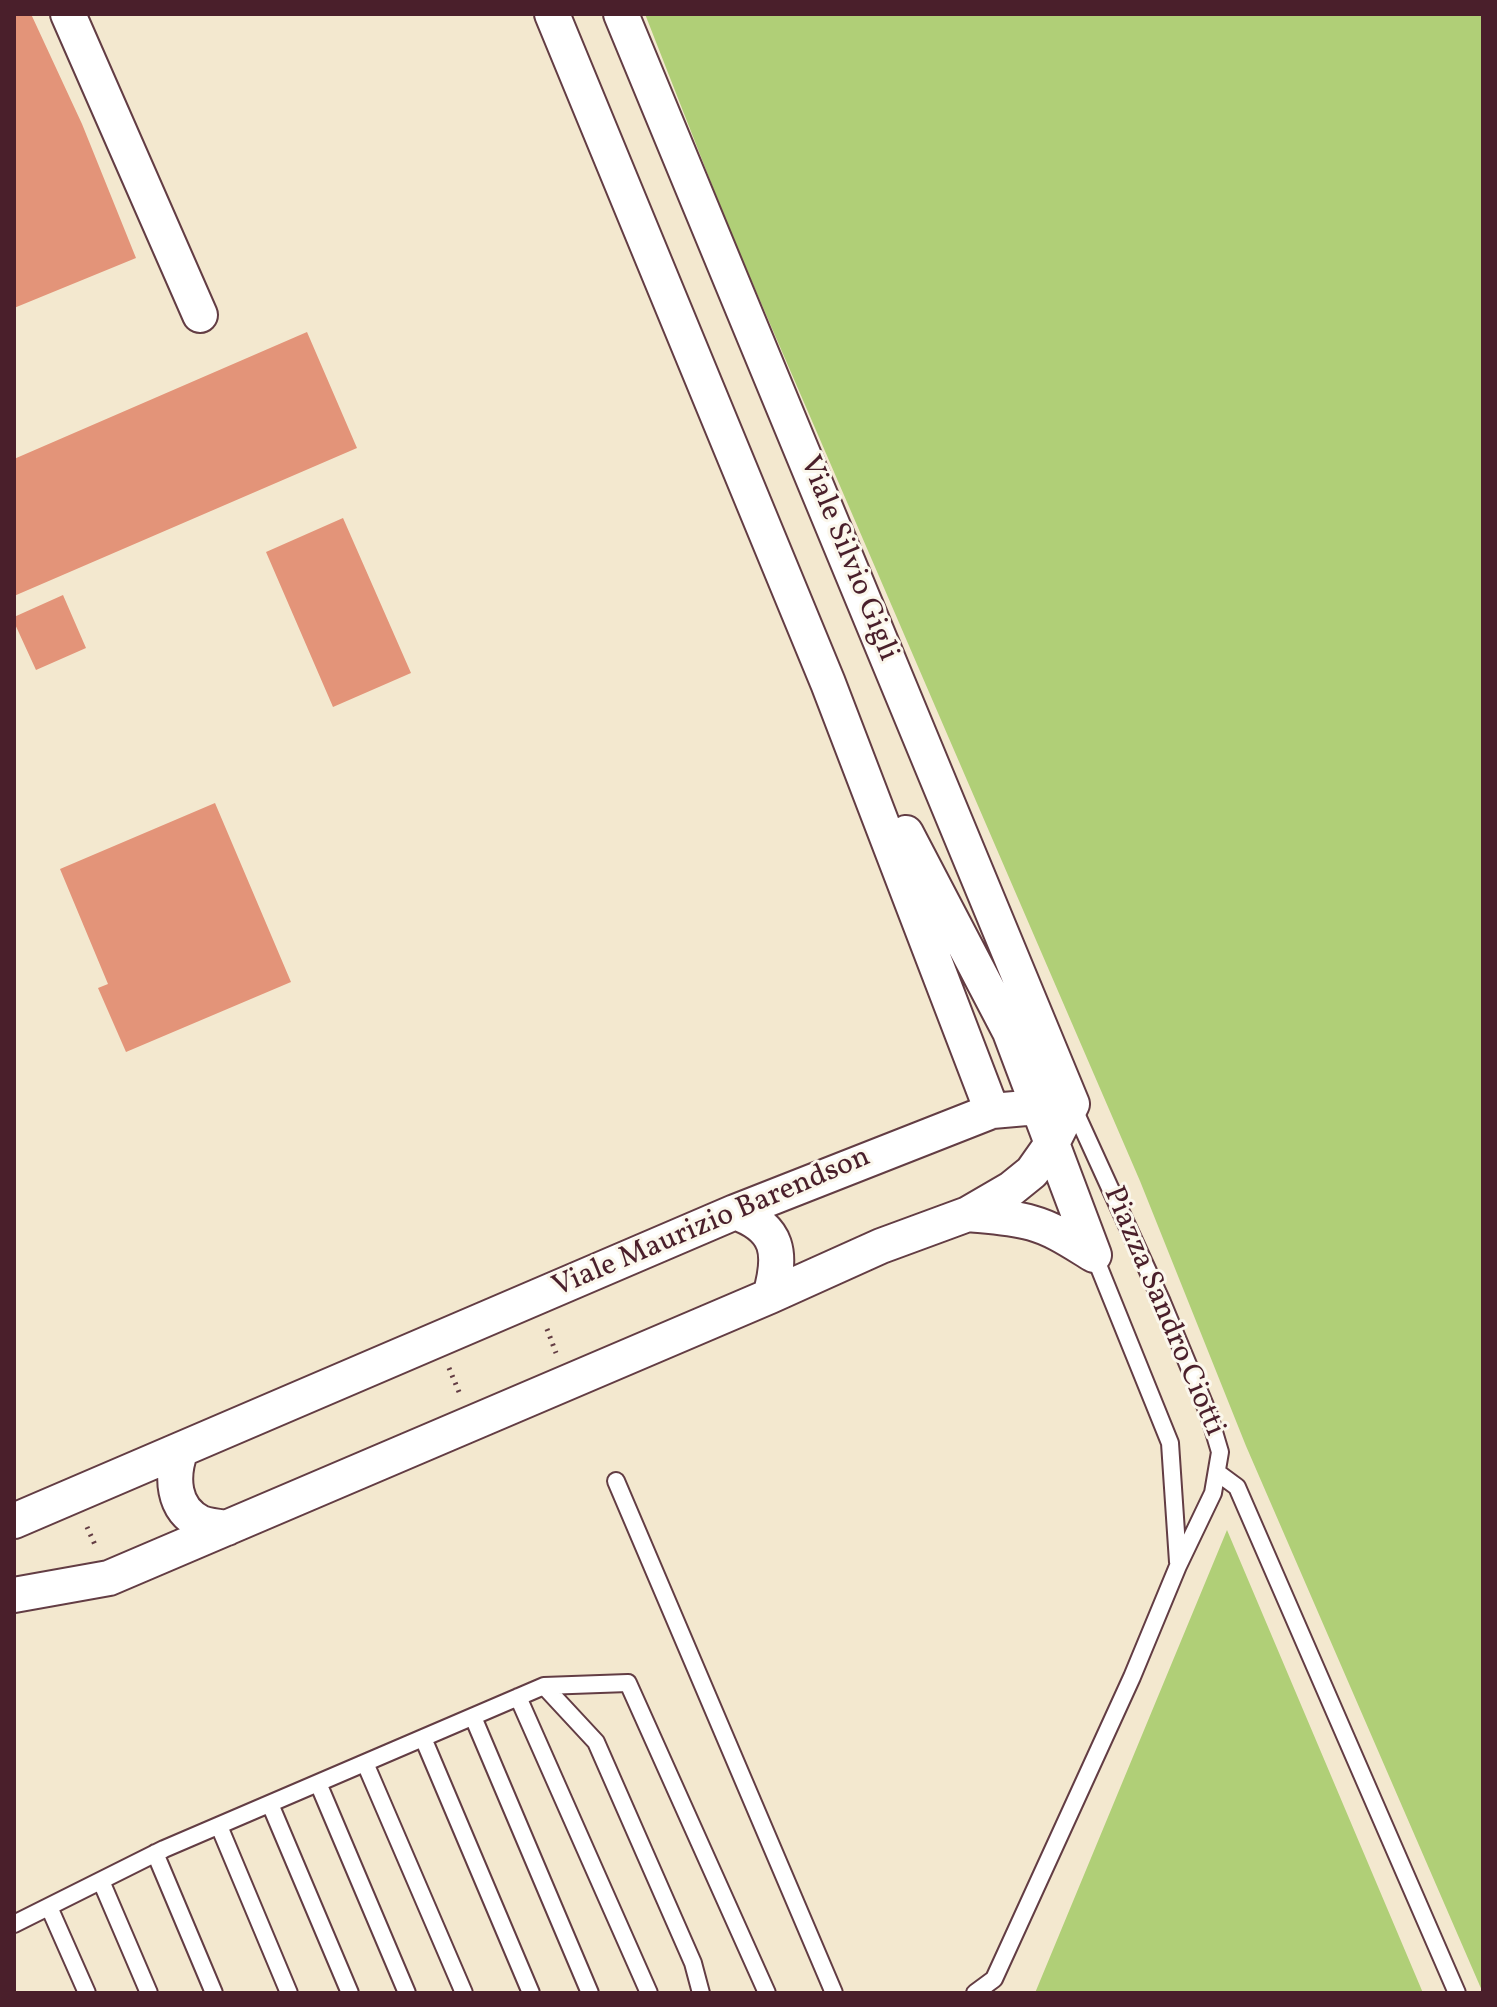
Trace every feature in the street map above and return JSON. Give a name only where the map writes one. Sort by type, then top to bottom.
[{"type":"street","points":[[68,14],[200,315]]},
{"type":"street","points":[[552,14],[828,683],[992,1111]]},
{"type":"street","name":"Viale Silvio Gigli","points":[[621,14],[1072,1104]]},
{"type":"street","name":"Piazza Sandro Ciotti","points":[[828,683],[1010,1032],[1094,1255]]},
{"type":"street","points":[[14,1595],[227,1528],[910,1234],[968,1214],[1011,1189],[1039,1163],[1054,1154],[1072,1104]]},
{"type":"street","name":"Viale Maurizio Barendson","points":[[14,1521],[735,1212],[992,1111],[1072,1104]]},
{"type":"street","points":[[735,1212],[762,1225],[772,1240],[777,1266],[770,1296]]},
{"type":"street","name":"Piazza Sandro Ciotti","points":[[968,1214],[1035,1224],[1060,1234],[1094,1255]]},
{"type":"street","points":[[181,1450],[175,1468],[175,1484],[181,1504],[202,1523],[227,1528]]},
{"type":"street","points":[[14,1613],[104,1565]]},
{"type":"lane","name":"Piazza Sandro Ciotti","points":[[975,1993],[994,1979],[1132,1677],[1178,1566],[1213,1493],[1218,1473],[1218,1442],[1200,1391],[1072,1104]]},
{"type":"lane","name":"Piazza Sandro Ciotti","points":[[1094,1255],[1170,1443],[1178,1566]]},
{"type":"lane","points":[[1218,1473],[1237,1487],[1457,1993]]},
{"type":"lane","points":[[616,1481],[834,1993]]},
{"type":"lane","points":[[14,1924],[155,1853],[544,1686],[628,1683],[767,1993]]},
{"type":"lane","points":[[544,1686],[596,1742],[693,1963],[701,1993]]},
{"type":"lane","points":[[518,1697],[649,1993]]},
{"type":"lane","points":[[473,1717],[590,1993]]},
{"type":"lane","points":[[423,1738],[531,1993]]},
{"type":"lane","points":[[365,1763],[464,1993]]},
{"type":"lane","points":[[318,1783],[407,1993]]},
{"type":"lane","points":[[270,1804],[350,1993]]},
{"type":"lane","points":[[219,1826],[289,1993]]},
{"type":"lane","points":[[155,1853],[214,1993]]},
{"type":"lane","points":[[101,1881],[149,1993]]},
{"type":"lane","points":[[49,1907],[87,1993]]},
{"type":"path","points":[[542,1317],[560,1361]]},
{"type":"path","points":[[444,1356],[462,1400]]},
{"type":"path","points":[[86,1525],[104,1565]]},
{"type":"green space","points":[[645,14],[1483,14],[1483,1993],[1246,1446],[1140,1181],[730,231]]},
{"type":"green space","points":[[1227,1530],[1423,1993],[1035,1993]]},
{"type":"building","points":[[14,14],[31,14],[82,124],[136,258],[14,308]]},
{"type":"building","points":[[307,332],[357,448],[14,596],[14,459]]},
{"type":"building","points":[[343,518],[411,673],[333,707],[266,552]]},
{"type":"building","points":[[63,595],[86,648],[36,670],[14,617]]},
{"type":"building","points":[[215,803],[291,982],[126,1052],[98,988],[108,984],[60,869]]}]
